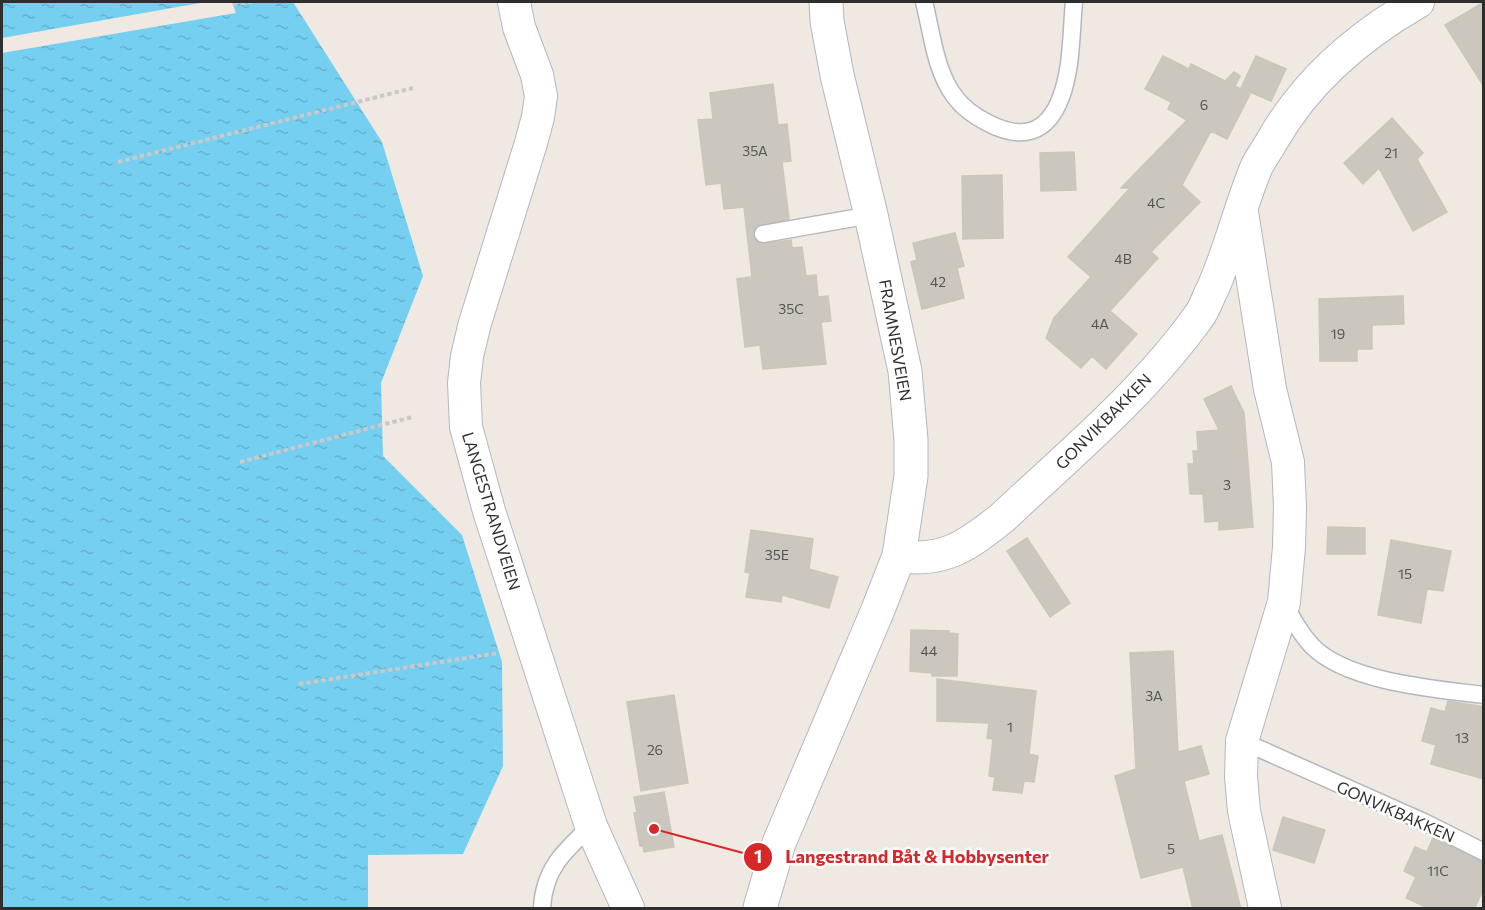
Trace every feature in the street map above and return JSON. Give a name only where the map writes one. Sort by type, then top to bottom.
[{"type":"main road","name":"FRAMNESVEIEN","points":[[760,909],[779,843],[899,556],[911,476],[905,371],[837,75],[827,21],[826,2]]},
{"type":"street","name":"LANGESTRANDVEIEN","points":[[514,2],[519,27],[537,75],[541,96],[531,143],[475,323],[467,357],[464,383],[466,427],[489,511],[591,826],[628,909]]},
{"type":"street","name":"GONVIKBAKKEN","points":[[899,556],[919,559],[945,555],[984,533],[1126,400],[1170,354],[1200,314],[1218,276],[1257,167],[1285,118],[1308,89],[1347,50],[1388,19],[1418,2]]},
{"type":"street","name":"GONVIKBAKKEN","points":[[1242,212],[1270,389],[1288,462],[1290,517],[1284,602],[1242,741],[1240,777],[1265,909]]},
{"type":"lane","points":[[924,2],[942,74],[956,98],[976,117],[1001,130],[1019,134],[1035,130],[1049,118],[1061,99],[1068,71],[1074,2]]},
{"type":"lane","points":[[763,234],[871,215]]},
{"type":"lane","points":[[1284,602],[1299,630],[1313,647],[1333,662],[1353,670],[1413,686],[1484,695]]},
{"type":"lane","name":"GONVIKBAKKEN","points":[[1242,741],[1424,822],[1484,852]]},
{"type":"lane","points":[[542,909],[550,871],[564,851],[591,826]]},
{"type":"path","points":[[233,4],[252,2]]},
{"type":"path","points":[[118,162],[413,88]]},
{"type":"path","points":[[240,462],[412,417]]},
{"type":"path","points":[[299,684],[499,653]]},
{"type":"water","points":[[2,2],[293,2],[382,142],[423,276],[381,383],[383,456],[462,535],[502,662],[503,766],[463,854],[368,855],[368,908],[2,908]]},
{"type":"pier","points":[[206,2],[232,2],[236,13],[2,53],[2,38]]},
{"type":"building","points":[[1484,2],[1484,87],[1445,25]]},
{"type":"building","points":[[1163,56],[1189,69],[1191,64],[1225,81],[1234,72],[1240,76],[1235,86],[1250,94],[1227,139],[1211,131],[1182,185],[1200,202],[1151,252],[1158,258],[1110,311],[1137,334],[1106,369],[1092,356],[1081,368],[1046,338],[1054,318],[1091,277],[1068,257],[1130,188],[1121,188],[1187,120],[1168,109],[1171,102],[1145,89]]},
{"type":"building","points":[[1256,56],[1286,69],[1271,101],[1241,88]]},
{"type":"building","points":[[773,84],[778,125],[787,124],[791,161],[782,162],[789,219],[757,226],[753,231],[753,236],[760,244],[791,240],[792,248],[802,247],[806,276],[816,275],[818,297],[828,296],[831,321],[821,322],[826,364],[763,369],[760,345],[745,347],[737,279],[752,277],[744,207],[724,209],[721,183],[706,185],[698,120],[713,119],[710,93]]},
{"type":"building","points":[[1392,118],[1423,153],[1417,159],[1447,212],[1413,231],[1379,168],[1363,184],[1344,163]]},
{"type":"building","points":[[1074,152],[1076,190],[1041,191],[1040,153]]},
{"type":"building","points":[[1002,175],[1003,238],[963,239],[962,176]]},
{"type":"building","points":[[955,233],[964,266],[957,268],[964,298],[922,309],[911,262],[917,260],[913,243]]},
{"type":"building","points":[[1403,296],[1404,324],[1372,325],[1372,349],[1357,349],[1357,361],[1320,361],[1319,299]]},
{"type":"building","points":[[1231,386],[1244,413],[1253,527],[1219,530],[1219,521],[1205,522],[1203,494],[1190,494],[1188,464],[1194,464],[1193,451],[1198,451],[1197,432],[1219,430],[1204,399]]},
{"type":"building","points":[[1328,527],[1365,528],[1365,554],[1327,554]]},
{"type":"building","points":[[751,530],[813,539],[809,569],[838,577],[829,608],[782,595],[781,602],[746,597],[750,573],[745,572]]},
{"type":"building","points":[[1027,538],[1070,603],[1050,617],[1007,551]]},
{"type":"building","points":[[1391,540],[1451,551],[1443,591],[1427,589],[1421,623],[1378,615]]},
{"type":"building","points":[[911,630],[949,631],[949,633],[958,634],[957,676],[932,676],[932,673],[910,671]]},
{"type":"building","points":[[1173,651],[1178,752],[1201,746],[1209,774],[1184,781],[1199,841],[1222,835],[1241,909],[1193,909],[1183,867],[1141,878],[1115,776],[1136,769],[1130,653]]},
{"type":"building","points":[[937,679],[1036,691],[1029,754],[1038,756],[1034,782],[1024,781],[1022,793],[993,790],[995,777],[989,776],[993,739],[987,738],[989,723],[937,721]]},
{"type":"building","points":[[674,695],[688,783],[641,791],[627,702]]},
{"type":"building","points":[[1448,701],[1484,707],[1484,779],[1431,764],[1436,745],[1422,741],[1431,708],[1445,712]]},
{"type":"building","points":[[664,792],[674,847],[644,852],[643,846],[640,846],[634,813],[637,813],[634,797]]},
{"type":"building","points":[[1283,817],[1325,830],[1314,863],[1273,850]]},
{"type":"building","points":[[1433,838],[1484,862],[1484,888],[1474,909],[1430,909],[1406,898],[1416,877],[1404,871],[1415,847],[1427,852]]},
{"type":"place","name":"Langestrand Båt & Hobbysenter","points":[[654,829]]}]
